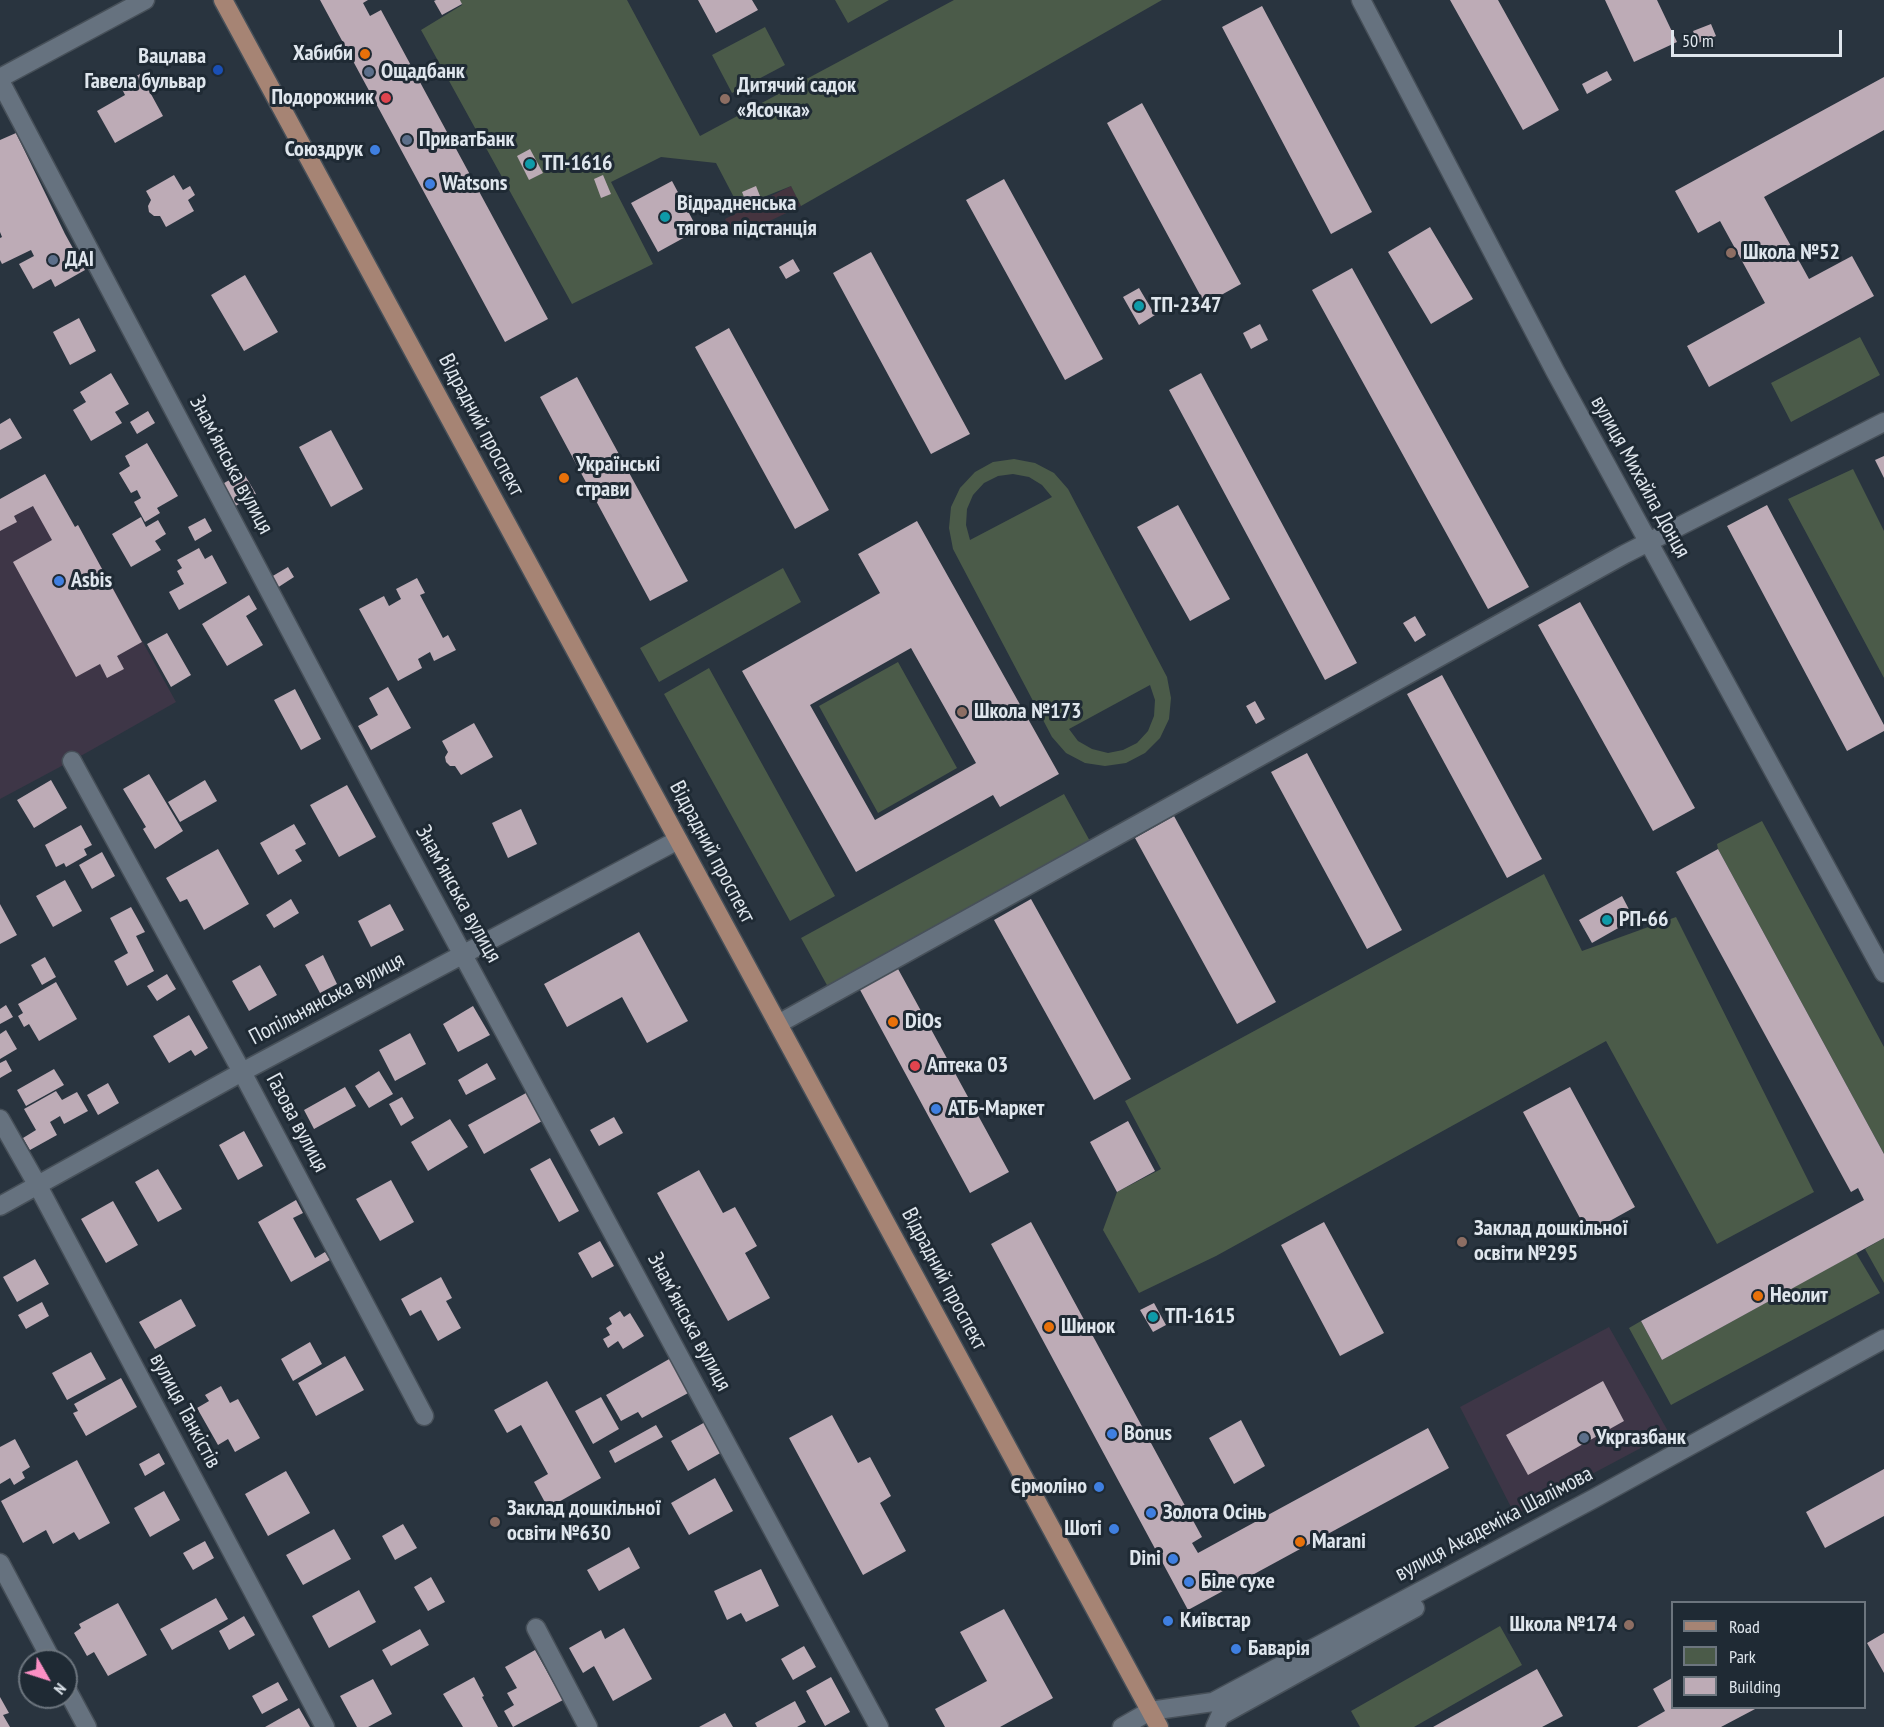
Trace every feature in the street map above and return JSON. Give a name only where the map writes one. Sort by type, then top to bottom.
[{"type":"main road","name":"Відрадний проспект","points":[[223,0],[1155,1719]]},
{"type":"street","points":[[0,80],[145,0]]},
{"type":"street","name":"вулиця Михайла Донця","points":[[1361,0],[1555,371],[1884,973]]},
{"type":"street","name":"Знамʼянська вулиця","points":[[0,80],[395,830],[879,1727]]},
{"type":"street","points":[[778,1024],[1261,754],[1647,542],[1884,422]]},
{"type":"street","name":"Газова вулиця","points":[[72,760],[243,1072],[424,1416]]},
{"type":"street","name":"Попільнянська вулиця","points":[[0,1206],[463,953],[678,840]]},
{"type":"street","name":"вулиця Танкістів","points":[[0,1119],[38,1186],[325,1727]]},
{"type":"street","name":"вулиця Академіка Шалімова","points":[[1155,1719],[1213,1702],[1611,1489],[1884,1339]]},
{"type":"street","name":"вулиця Академіка Шалімова","points":[[1215,1727],[1220,1716],[1483,1569],[1884,1352]]},
{"type":"street","points":[[0,1563],[46,1649]]},
{"type":"street","points":[[536,1628],[588,1727]]},
{"type":"street","points":[[77,1709],[87,1727]]},
{"type":"street","points":[[1122,1727],[1155,1719]]},
{"type":"shaded area","points":[[791,186],[801,206],[734,238],[725,219]]},
{"type":"shaded area","points":[[45,474],[75,527],[78,525],[176,702],[0,799],[0,499]]},
{"type":"shaded area","points":[[1609,1327],[1669,1433],[1515,1515],[1460,1407]]},
{"type":"green space","points":[[460,0],[627,0],[700,136],[954,0],[1162,0],[801,206],[791,186],[739,207],[716,163],[661,157],[611,182],[653,264],[572,304],[421,30],[462,5]]},
{"type":"green space","points":[[835,0],[889,0],[848,23]]},
{"type":"green space","points":[[765,27],[785,65],[732,93],[712,55]]},
{"type":"green space","points":[[1860,337],[1880,375],[1791,422],[1771,383]]},
{"type":"green space","points":[[1014,459],[1035,463],[1054,473],[1068,489],[1167,677],[1171,698],[1169,719],[1160,738],[1145,753],[1126,763],[1105,766],[1085,763],[1066,753],[1052,737],[953,549],[949,528],[951,507],[960,488],[975,472],[993,462]],"holes":[[[1013,474],[1029,477],[1042,485],[1052,497],[970,540],[966,525],[967,509],[973,495],[984,483],[998,476]],[[1150,685],[1155,700],[1154,716],[1148,731],[1137,743],[1123,750],[1108,753],[1092,749],[1078,741],[1069,729]]]},
{"type":"green space","points":[[1853,469],[1884,531],[1884,678],[1788,499]]},
{"type":"green space","points":[[783,568],[801,602],[659,682],[640,648]]},
{"type":"green space","points":[[898,662],[957,768],[878,813],[819,706]]},
{"type":"green space","points":[[709,668],[835,896],[790,921],[664,694]]},
{"type":"green space","points":[[1064,794],[1091,843],[828,987],[801,938]]},
{"type":"green space","points":[[1762,821],[1884,1047],[1884,1154],[1718,849],[1717,844]]},
{"type":"green space","points":[[1544,874],[1582,951],[1676,917],[1814,1192],[1717,1244],[1606,1041],[1216,1256],[1139,1293],[1103,1230],[1117,1192],[1161,1169],[1125,1101]]},
{"type":"green space","points":[[1884,1238],[1884,1283],[1865,1249]]},
{"type":"green space","points":[[1856,1253],[1880,1293],[1671,1405],[1629,1328],[1641,1321],[1662,1360]]},
{"type":"green space","points":[[1500,1626],[1522,1665],[1414,1727],[1360,1727],[1351,1711]]},
{"type":"building","points":[[320,0],[368,0],[363,3],[370,16],[381,10],[548,319],[505,342]]},
{"type":"building","points":[[460,0],[462,4],[442,15],[434,1]]},
{"type":"building","points":[[698,0],[752,0],[758,10],[716,33]]},
{"type":"building","points":[[1450,0],[1498,0],[1559,110],[1523,130]]},
{"type":"building","points":[[1605,0],[1657,0],[1677,42],[1634,62]]},
{"type":"building","points":[[1262,6],[1372,212],[1331,234],[1222,27]]},
{"type":"building","points":[[1711,24],[1716,36],[1698,43],[1693,31]]},
{"type":"building","points":[[1607,71],[1612,80],[1587,94],[1582,84]]},
{"type":"building","points":[[140,74],[163,116],[115,143],[97,111],[125,95],[120,85]]},
{"type":"building","points":[[1884,77],[1884,130],[1764,197],[1809,279],[1852,256],[1874,296],[1709,387],[1687,346],[1765,303],[1720,221],[1698,233],[1675,191]]},
{"type":"building","points":[[1142,103],[1241,284],[1205,304],[1107,123]]},
{"type":"building","points":[[16,133],[85,270],[55,287],[51,279],[33,289],[19,264],[34,256],[31,250],[2,264],[0,260],[0,238],[2,237],[0,232],[0,140]]},
{"type":"building","name":"ТП-1616","points":[[530,149],[543,173],[529,180],[517,156]]},
{"type":"building","points":[[174,175],[183,190],[190,186],[195,195],[188,200],[194,211],[166,227],[160,216],[154,216],[149,212],[148,206],[151,200],[146,191]]},
{"type":"building","points":[[603,175],[611,194],[601,198],[594,179]]},
{"type":"building","points":[[1004,179],[1103,359],[1065,380],[966,200]]},
{"type":"building","name":"Відрадненська тягова підстанція","points":[[672,181],[698,230],[658,252],[631,203]]},
{"type":"building","points":[[756,186],[760,196],[746,202],[742,192]]},
{"type":"building","points":[[1430,227],[1473,299],[1431,324],[1388,252]]},
{"type":"building","points":[[871,252],[970,434],[931,454],[833,273]]},
{"type":"building","points":[[793,259],[800,271],[786,279],[779,267]]},
{"type":"building","points":[[1352,268],[1529,587],[1488,609],[1312,290]]},
{"type":"building","points":[[245,275],[278,332],[244,351],[211,295]]},
{"type":"building","name":"ТП-2347","points":[[1139,288],[1155,315],[1139,325],[1123,297]]},
{"type":"building","points":[[79,318],[96,351],[70,365],[53,332]]},
{"type":"building","points":[[1260,324],[1268,340],[1251,349],[1243,333]]},
{"type":"building","points":[[729,328],[829,510],[795,529],[695,347]]},
{"type":"building","points":[[111,373],[129,404],[115,412],[122,423],[91,441],[73,410],[86,402],[80,392]]},
{"type":"building","points":[[1201,373],[1357,663],[1325,680],[1169,390]]},
{"type":"building","points":[[577,377],[688,581],[650,601],[540,397]]},
{"type":"building","points":[[148,411],[155,423],[137,434],[130,422]]},
{"type":"building","points":[[10,418],[22,438],[0,450],[0,424]]},
{"type":"building","points":[[331,430],[363,489],[331,507],[299,447]]},
{"type":"building","points":[[147,443],[178,496],[157,508],[160,513],[145,522],[134,502],[141,498],[137,490],[131,493],[119,473],[130,466],[125,456]]},
{"type":"building","points":[[1884,456],[1884,478],[1875,460]]},
{"type":"building","points":[[243,472],[256,494],[232,508],[219,486]]},
{"type":"building","points":[[45,474],[75,527],[78,525],[142,642],[117,656],[124,669],[107,678],[100,664],[76,677],[13,562],[52,540],[33,506],[14,516],[17,522],[0,531],[0,499]]},
{"type":"building","points":[[1178,505],[1230,599],[1190,621],[1137,527]]},
{"type":"building","points":[[1767,505],[1884,725],[1884,731],[1847,751],[1727,526]]},
{"type":"building","points":[[141,517],[146,527],[158,520],[166,534],[155,541],[161,550],[131,567],[112,534]]},
{"type":"building","points":[[205,518],[212,531],[195,541],[188,527]]},
{"type":"building","points":[[917,521],[1059,774],[1000,807],[993,795],[856,872],[742,671],[880,593],[858,554]],"holes":[[[911,648],[976,763],[875,820],[810,705]]]},
{"type":"building","points":[[199,548],[205,559],[212,555],[227,583],[179,610],[169,592],[184,584],[177,571],[182,568],[177,560]]},
{"type":"building","points":[[288,567],[294,577],[277,588],[271,577]]},
{"type":"building","points":[[417,578],[425,593],[420,595],[443,638],[448,635],[456,650],[434,661],[430,652],[418,659],[422,668],[398,681],[359,609],[384,596],[389,606],[401,599],[396,589]]},
{"type":"building","points":[[249,595],[257,609],[246,616],[263,645],[227,666],[202,624]]},
{"type":"building","points":[[1580,602],[1695,808],[1653,831],[1538,625]]},
{"type":"building","points":[[1415,616],[1426,635],[1415,642],[1403,623]]},
{"type":"building","points":[[167,633],[191,675],[171,687],[147,644]]},
{"type":"building","points":[[1442,675],[1542,859],[1507,878],[1407,694]]},
{"type":"building","points":[[388,687],[411,728],[371,750],[358,726],[378,715],[369,698]]},
{"type":"building","points":[[295,689],[321,739],[301,750],[274,700]]},
{"type":"building","points":[[1255,701],[1265,719],[1256,724],[1246,706]]},
{"type":"building","points":[[474,723],[493,757],[461,775],[455,766],[450,766],[446,762],[445,757],[448,752],[442,741]]},
{"type":"building","points":[[1307,753],[1402,930],[1367,949],[1271,772]]},
{"type":"building","points":[[149,774],[183,831],[155,849],[143,829],[146,827],[123,789]]},
{"type":"building","points":[[51,780],[67,808],[34,828],[17,800]]},
{"type":"building","points":[[205,780],[217,801],[180,822],[168,802]]},
{"type":"building","points":[[347,785],[376,837],[339,857],[310,805]]},
{"type":"building","points":[[521,809],[537,844],[508,858],[492,823]]},
{"type":"building","points":[[1174,816],[1276,1002],[1237,1024],[1135,838]]},
{"type":"building","points":[[294,824],[306,844],[295,850],[302,861],[278,875],[260,843]]},
{"type":"building","points":[[81,825],[92,845],[84,849],[87,855],[66,867],[64,863],[56,867],[45,845]]},
{"type":"building","points":[[218,849],[249,904],[204,930],[187,899],[180,902],[166,878]]},
{"type":"building","points":[[1718,849],[1884,1154],[1884,1238],[1662,1360],[1641,1321],[1864,1200],[1858,1188],[1851,1192],[1676,872]]},
{"type":"building","points":[[102,852],[115,876],[92,889],[79,865]]},
{"type":"building","points":[[65,880],[82,911],[53,927],[36,896]]},
{"type":"building","name":"РП-66","points":[[1622,896],[1634,919],[1592,943],[1579,920]]},
{"type":"building","points":[[291,899],[299,913],[274,928],[266,915]]},
{"type":"building","points":[[1031,899],[1131,1079],[1094,1100],[994,920]]},
{"type":"building","points":[[0,904],[17,935],[0,944]]},
{"type":"building","points":[[390,904],[404,930],[371,947],[358,921]]},
{"type":"building","points":[[131,907],[145,932],[136,936],[154,971],[127,986],[114,961],[128,953],[110,918]]},
{"type":"building","points":[[639,932],[688,1021],[647,1043],[622,997],[567,1027],[544,984]]},
{"type":"building","points":[[323,955],[337,984],[320,993],[305,965]]},
{"type":"building","points":[[45,957],[56,977],[42,985],[31,965]]},
{"type":"building","points":[[260,965],[277,995],[249,1011],[232,981]]},
{"type":"building","points":[[897,967],[1009,1172],[970,1193],[859,988]]},
{"type":"building","points":[[167,974],[176,989],[157,1001],[147,986]]},
{"type":"building","points":[[56,982],[77,1019],[39,1041],[29,1024],[24,1027],[18,1016],[23,1013],[18,1004]]},
{"type":"building","points":[[6,1005],[13,1017],[0,1024],[0,1009]]},
{"type":"building","points":[[473,1006],[490,1035],[458,1052],[443,1024]]},
{"type":"building","points":[[189,1015],[208,1048],[195,1056],[191,1050],[169,1063],[153,1036]]},
{"type":"building","points":[[6,1030],[17,1049],[0,1059],[0,1034]]},
{"type":"building","points":[[410,1033],[426,1064],[395,1081],[379,1050]]},
{"type":"building","points":[[6,1060],[12,1071],[0,1078],[0,1063]]},
{"type":"building","points":[[487,1063],[496,1079],[466,1095],[458,1080]]},
{"type":"building","points":[[54,1069],[64,1085],[26,1106],[17,1090]]},
{"type":"building","points":[[379,1071],[393,1094],[369,1108],[355,1086]]},
{"type":"building","points":[[108,1083],[119,1103],[98,1115],[87,1095]]},
{"type":"building","points":[[345,1087],[356,1106],[314,1129],[304,1110]]},
{"type":"building","points":[[1570,1087],[1635,1207],[1588,1233],[1523,1112]]},
{"type":"building","points":[[56,1091],[62,1100],[77,1092],[88,1111],[64,1124],[60,1116],[50,1122],[57,1135],[30,1150],[23,1138],[36,1130],[24,1109]]},
{"type":"building","points":[[526,1093],[542,1121],[484,1154],[468,1125]]},
{"type":"building","points":[[402,1097],[414,1118],[401,1126],[389,1104]]},
{"type":"building","points":[[614,1117],[623,1133],[599,1146],[590,1130]]},
{"type":"building","points":[[450,1119],[468,1147],[428,1171],[411,1142]]},
{"type":"building","points":[[1128,1121],[1155,1171],[1117,1192],[1090,1142]]},
{"type":"building","points":[[244,1131],[263,1166],[238,1180],[219,1145]]},
{"type":"building","points":[[550,1158],[579,1211],[559,1222],[530,1169]]},
{"type":"building","points":[[158,1169],[182,1209],[158,1222],[135,1182]]},
{"type":"building","points":[[699,1170],[723,1213],[735,1207],[757,1246],[745,1253],[770,1298],[728,1321],[657,1193]]},
{"type":"building","points":[[391,1180],[414,1222],[380,1241],[356,1199]]},
{"type":"building","points":[[296,1200],[303,1213],[293,1218],[315,1258],[325,1252],[330,1260],[291,1282],[258,1222]]},
{"type":"building","points":[[113,1201],[138,1245],[106,1263],[81,1219]]},
{"type":"building","points":[[1031,1222],[1202,1537],[1192,1543],[1198,1553],[1428,1428],[1449,1468],[1188,1610],[991,1244]]},
{"type":"building","points":[[1324,1222],[1384,1333],[1340,1356],[1281,1245]]},
{"type":"building","points":[[600,1241],[614,1266],[592,1278],[578,1253]]},
{"type":"building","points":[[35,1259],[49,1284],[17,1302],[3,1277]]},
{"type":"building","points":[[441,1277],[452,1298],[446,1301],[461,1328],[438,1341],[421,1310],[410,1316],[401,1299]]},
{"type":"building","points":[[181,1299],[196,1326],[155,1349],[139,1322]]},
{"type":"building","points":[[42,1302],[49,1316],[26,1329],[18,1315]]},
{"type":"building","name":"ТП-1615","points":[[1154,1303],[1166,1325],[1153,1332],[1140,1310]]},
{"type":"building","points":[[620,1311],[624,1317],[630,1313],[644,1336],[623,1349],[618,1341],[608,1348],[603,1339],[610,1335],[606,1328],[612,1324],[609,1318]]},
{"type":"building","points":[[310,1342],[322,1364],[293,1381],[281,1359]]},
{"type":"building","points":[[91,1352],[106,1379],[67,1400],[52,1373]]},
{"type":"building","points":[[345,1356],[364,1390],[316,1416],[298,1383]]},
{"type":"building","points":[[671,1358],[690,1392],[642,1418],[638,1412],[621,1421],[606,1395]]},
{"type":"building","points":[[121,1378],[137,1407],[86,1436],[73,1413],[78,1411],[74,1404]]},
{"type":"building","points":[[547,1381],[601,1478],[548,1508],[534,1482],[548,1474],[521,1425],[507,1433],[494,1410]]},
{"type":"building","points":[[1603,1381],[1624,1421],[1528,1475],[1506,1435]]},
{"type":"building","points":[[221,1386],[230,1403],[238,1399],[260,1438],[235,1452],[228,1439],[218,1445],[197,1408],[209,1401],[205,1395]]},
{"type":"building","points":[[601,1397],[619,1429],[593,1444],[575,1411]]},
{"type":"building","points":[[832,1415],[858,1463],[870,1457],[891,1496],[880,1503],[906,1551],[863,1575],[789,1438]]},
{"type":"building","points":[[1241,1420],[1265,1466],[1234,1484],[1209,1438]]},
{"type":"building","points":[[707,1421],[724,1451],[688,1471],[671,1441]]},
{"type":"building","points":[[656,1425],[663,1437],[615,1463],[609,1451]]},
{"type":"building","points":[[15,1439],[30,1467],[22,1472],[25,1478],[14,1485],[10,1478],[0,1484],[0,1447]]},
{"type":"building","points":[[159,1453],[165,1464],[145,1476],[139,1464]]},
{"type":"building","points":[[77,1460],[110,1523],[79,1540],[74,1532],[53,1544],[46,1530],[23,1543],[1,1501]]},
{"type":"building","points":[[1884,1469],[1884,1516],[1825,1548],[1806,1512]]},
{"type":"building","points":[[286,1471],[310,1513],[268,1536],[245,1494]]},
{"type":"building","points":[[715,1478],[733,1511],[689,1535],[671,1503]]},
{"type":"building","points":[[164,1491],[180,1520],[150,1537],[134,1508]]},
{"type":"building","points":[[403,1524],[417,1548],[395,1560],[382,1536]]},
{"type":"building","points":[[334,1529],[351,1559],[303,1585],[286,1555]]},
{"type":"building","points":[[205,1541],[214,1558],[193,1570],[183,1553]]},
{"type":"building","points":[[629,1547],[640,1568],[599,1591],[587,1570]]},
{"type":"building","points":[[761,1569],[779,1606],[746,1622],[741,1613],[727,1620],[714,1591]]},
{"type":"building","points":[[431,1577],[445,1602],[428,1611],[414,1587]]},
{"type":"building","points":[[359,1590],[376,1622],[329,1648],[312,1616]]},
{"type":"building","points":[[216,1598],[228,1619],[172,1650],[160,1629]]},
{"type":"building","points":[[118,1603],[147,1655],[108,1676],[94,1652],[87,1656],[74,1633],[81,1628],[79,1624]]},
{"type":"building","points":[[1004,1609],[1053,1698],[1000,1727],[945,1727],[935,1709],[987,1681],[960,1632]]},
{"type":"building","points":[[244,1616],[255,1635],[229,1650],[219,1631]]},
{"type":"building","points":[[624,1628],[652,1679],[613,1701],[594,1666],[583,1673],[569,1648],[601,1630],[605,1639]]},
{"type":"building","points":[[420,1629],[429,1645],[391,1666],[382,1650]]},
{"type":"building","points":[[1884,1633],[1884,1673],[1867,1643]]},
{"type":"building","points":[[804,1646],[816,1667],[793,1680],[781,1659]]},
{"type":"building","points":[[535,1650],[563,1700],[513,1727],[504,1711],[514,1705],[507,1693],[517,1688],[505,1667]]},
{"type":"building","points":[[1537,1669],[1563,1716],[1542,1727],[1433,1727]]},
{"type":"building","points":[[474,1677],[498,1727],[463,1727],[443,1694]]},
{"type":"building","points":[[831,1677],[850,1712],[825,1726],[806,1691]]},
{"type":"building","points":[[373,1679],[392,1714],[368,1727],[357,1727],[340,1696]]},
{"type":"building","points":[[1671,1679],[1671,1709],[1755,1709],[1721,1727],[1637,1727],[1665,1711],[1653,1689]]},
{"type":"building","points":[[278,1682],[288,1700],[262,1714],[252,1696]]},
{"type":"building","points":[[0,1697],[9,1713],[3,1715],[10,1727],[0,1727]]},
{"type":"building","points":[[795,1701],[806,1722],[797,1727],[757,1727],[755,1723]]},
{"type":"building","points":[[299,1708],[310,1727],[265,1727]]},
{"type":"building","points":[[725,1713],[733,1727],[699,1727]]},
{"type":"place","name":"Хабиби","points":[[365,54]]},
{"type":"place","name":"Вацлава Гавела бульвар","points":[[218,70]]},
{"type":"place","name":"Ощадбанк","points":[[369,72]]},
{"type":"place","name":"Подорожник","points":[[386,98]]},
{"type":"place","name":"Дитячий садок «Ясочка»","points":[[725,99]]},
{"type":"place","name":"ПриватБанк","points":[[407,140]]},
{"type":"place","name":"Союздрук","points":[[375,150]]},
{"type":"place","name":"ТП-1616","points":[[530,164]]},
{"type":"place","name":"Watsons","points":[[430,184]]},
{"type":"place","name":"Відрадненська тягова підстанція","points":[[665,217]]},
{"type":"place","name":"Школа №52","points":[[1731,253]]},
{"type":"place","name":"ДАІ","points":[[53,260]]},
{"type":"place","name":"ТП-2347","points":[[1139,306]]},
{"type":"place","name":"Українські страви","points":[[564,478]]},
{"type":"place","name":"Asbis","points":[[59,581]]},
{"type":"place","name":"Школа №173","points":[[962,712]]},
{"type":"place","name":"РП-66","points":[[1607,920]]},
{"type":"place","name":"DiOs","points":[[893,1022]]},
{"type":"place","name":"Аптека 03","points":[[915,1066]]},
{"type":"place","name":"АТБ-Маркет","points":[[936,1109]]},
{"type":"place","name":"Заклад дошкільної освіти №295","points":[[1462,1242]]},
{"type":"place","name":"Неолит","points":[[1758,1296]]},
{"type":"place","name":"ТП-1615","points":[[1153,1317]]},
{"type":"place","name":"Шинок","points":[[1049,1327]]},
{"type":"place","name":"Bonus","points":[[1112,1434]]},
{"type":"place","name":"Укргазбанк","points":[[1584,1438]]},
{"type":"place","name":"Єрмоліно","points":[[1099,1487]]},
{"type":"place","name":"Золота Осінь","points":[[1151,1513]]},
{"type":"place","name":"Заклад дошкільної освіти №630","points":[[495,1522]]},
{"type":"place","name":"Шоті","points":[[1114,1529]]},
{"type":"place","name":"Marani","points":[[1300,1542]]},
{"type":"place","name":"Dini","points":[[1173,1559]]},
{"type":"place","name":"Біле сухе","points":[[1189,1582]]},
{"type":"place","name":"Київстар","points":[[1168,1621]]},
{"type":"place","name":"Школа №174","points":[[1629,1625]]},
{"type":"place","name":"Баварія","points":[[1236,1649]]}]
